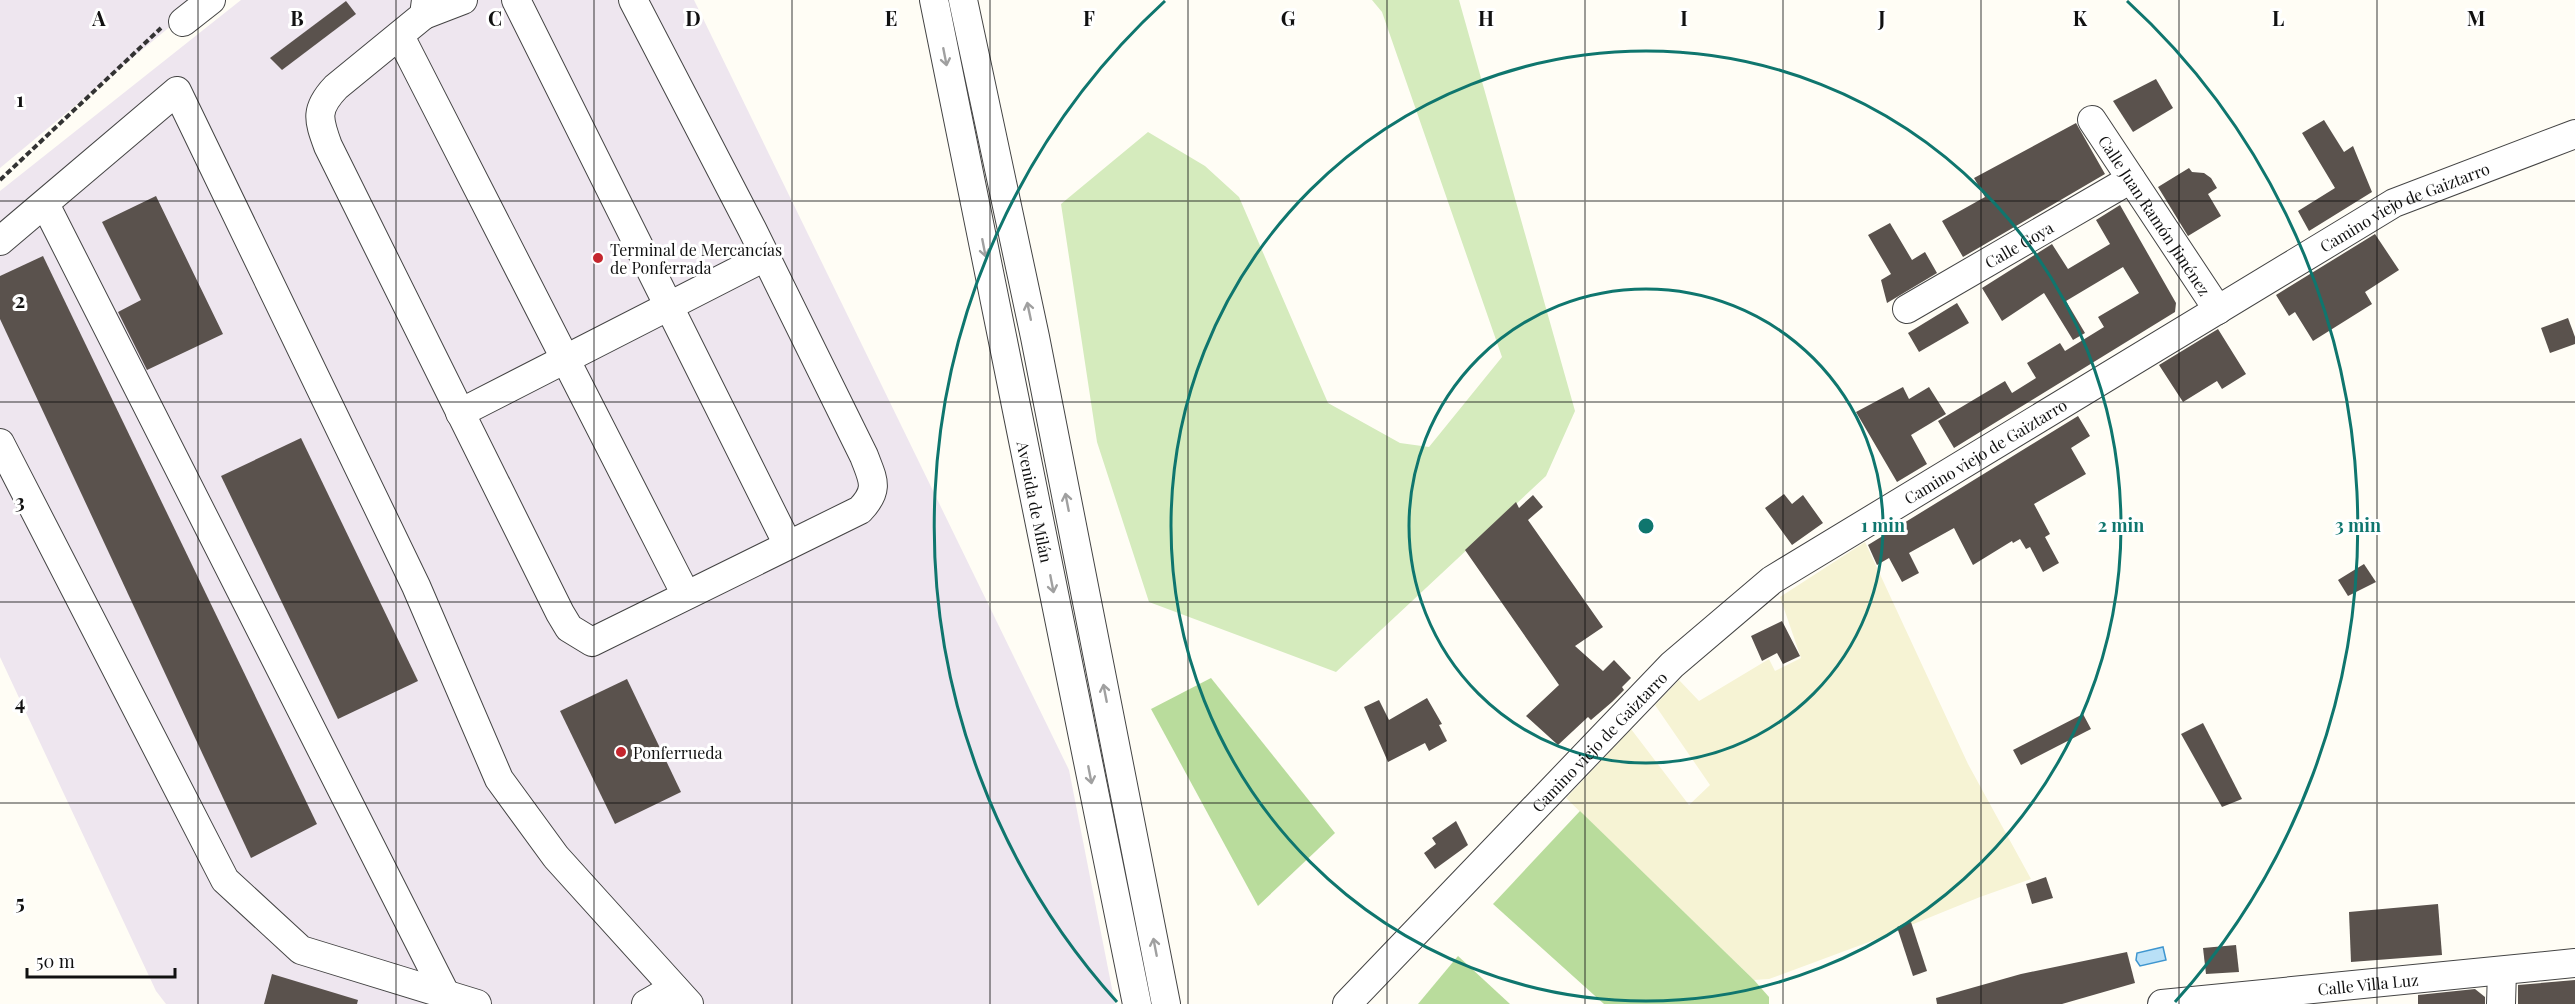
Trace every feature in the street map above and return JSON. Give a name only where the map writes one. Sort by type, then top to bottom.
[{"type":"street","points":[[183,22],[211,0]]},
{"type":"street","points":[[463,0],[425,8],[400,36],[325,98],[318,119],[328,146],[569,628],[592,642],[860,510],[870,499],[874,484],[864,456],[765,256],[633,0]]},
{"type":"street","points":[[516,0],[788,545]]},
{"type":"street","name":"Avenida de Milán","points":[[934,0],[1137,1004]]},
{"type":"street","name":"Avenida de Milán","points":[[963,0],[1037,348],[1166,1004]]},
{"type":"street","points":[[400,36],[686,595]]},
{"type":"street","points":[[0,241],[177,91],[416,586],[499,780],[556,857],[682,996],[646,1004]]},
{"type":"street","name":"Calle Juan Ramón Jiménez","points":[[2092,120],[2218,310]]},
{"type":"street","name":"Camino viejo de Gaiztarro","points":[[1347,1004],[1672,665],[1772,580],[2394,203],[2575,134]]},
{"type":"street","name":"Calle Goya","points":[[1907,309],[2131,179]]},
{"type":"street","points":[[45,204],[446,995]]},
{"type":"street","points":[[460,413],[765,256]]},
{"type":"street","points":[[0,443],[225,880],[301,950],[477,1004]]},
{"type":"street","name":"Calle Villa Luz","points":[[2162,1004],[2575,963]]},
{"type":"street","points":[[2501,1004],[2502,971]]},
{"type":"path","points":[[0,180],[172,17],[183,22]]},
{"type":"shaded area","points":[[0,0],[202,0],[0,168]]},
{"type":"shaded area","points":[[241,0],[694,0],[1069,770],[1115,1004],[166,1004],[156,991],[0,657],[0,191]]},
{"type":"shaded area","points":[[1865,542],[1968,764],[2031,879],[1769,979],[1754,980],[1566,798],[1631,729],[1689,805],[1710,785],[1655,705],[1679,680],[1699,701],[1769,659],[1775,671],[1801,658],[1780,597]]},
{"type":"green space","points":[[1372,0],[1459,0],[1575,411],[1546,476],[1336,672],[1149,602],[1097,442],[1061,204],[1148,132],[1205,166],[1239,197],[1328,403],[1400,443],[1429,447],[1502,357],[1382,12]]},
{"type":"green space","points":[[1211,678],[1335,833],[1258,906],[1151,709]]},
{"type":"green space","points":[[1580,811],[1754,980],[1769,997],[1769,1004],[1604,1004],[1493,904]]},
{"type":"green space","points":[[1458,956],[1510,1004],[1418,1004]]},
{"type":"water","points":[[2163,947],[2166,960],[2140,966],[2136,960],[2137,953]]},
{"type":"building","points":[[346,1],[356,14],[282,70],[270,58]]},
{"type":"building","points":[[2156,79],[2173,108],[2133,132],[2113,101]]},
{"type":"building","points":[[2324,120],[2344,152],[2353,146],[2372,192],[2309,231],[2298,211],[2335,188],[2302,133]]},
{"type":"building","points":[[2076,123],[2105,174],[1963,257],[1942,221],[1985,197],[1974,178]]},
{"type":"building","points":[[2189,168],[2192,172],[2204,173],[2211,178],[2217,188],[2208,194],[2221,216],[2188,236],[2158,187]]},
{"type":"building","points":[[156,196],[223,334],[147,370],[118,312],[141,300],[102,222]]},
{"type":"building","points":[[2120,205],[2176,303],[2175,312],[1954,448],[1938,421],[2005,381],[2012,393],[2036,378],[2027,363],[2060,343],[2065,351],[2104,327],[2098,317],[2139,293],[2123,267],[2066,301],[2085,333],[2073,340],[2044,293],[2002,321],[1982,288],[2052,244],[2068,269],[2110,244],[2096,220]]},
{"type":"building","points":[[1890,223],[1912,260],[1925,252],[1937,273],[1887,303],[1881,280],[1891,274],[1868,235]]},
{"type":"building","points":[[2375,234],[2399,270],[2365,292],[2372,304],[2313,341],[2295,312],[2289,316],[2276,295]]},
{"type":"building","points":[[43,256],[317,824],[251,858],[0,319],[0,276]]},
{"type":"building","points":[[1957,303],[1969,323],[1919,352],[1908,333]]},
{"type":"building","points":[[2568,318],[2575,337],[2575,344],[2550,353],[2541,328]]},
{"type":"building","points":[[2218,329],[2246,374],[2222,389],[2217,381],[2183,402],[2159,365]]},
{"type":"building","points":[[1903,387],[1909,399],[1929,387],[1946,414],[1911,435],[1927,464],[1897,482],[1856,412]]},
{"type":"building","points":[[2078,416],[2090,436],[2071,448],[2086,474],[2034,504],[2050,534],[2045,537],[2059,563],[2043,572],[2030,547],[2026,549],[2020,539],[2013,543],[2012,541],[1973,565],[1954,528],[1909,553],[1919,573],[1902,582],[1889,558],[1877,565],[1868,545]]},
{"type":"building","points":[[301,438],[418,681],[338,719],[221,476]]},
{"type":"building","points":[[1784,494],[1792,504],[1803,495],[1823,523],[1792,545],[1765,508]]},
{"type":"building","points":[[1533,495],[1543,507],[1528,520],[1603,627],[1575,646],[1603,671],[1614,660],[1631,678],[1622,687],[1624,690],[1612,702],[1591,720],[1588,717],[1558,745],[1526,716],[1559,685],[1465,550],[1516,502],[1519,508]]},
{"type":"building","points":[[2364,564],[2376,582],[2348,596],[2338,580]]},
{"type":"building","points":[[1782,621],[1800,656],[1783,664],[1777,653],[1762,661],[1751,636]]},
{"type":"building","name":"Ponferrueda","points":[[627,679],[681,792],[615,824],[560,711]]},
{"type":"building","points":[[1427,698],[1442,724],[1439,725],[1447,741],[1429,751],[1425,743],[1388,762],[1364,707],[1379,700],[1389,720]]},
{"type":"building","points":[[2083,714],[2091,729],[2021,765],[2013,750]]},
{"type":"building","points":[[2203,723],[2242,799],[2222,807],[2181,734]]},
{"type":"building","points":[[1456,821],[1468,845],[1435,869],[1424,853],[1436,844],[1432,838]]},
{"type":"building","points":[[2046,877],[2053,898],[2032,904],[2026,884]]},
{"type":"building","points":[[2438,904],[2442,955],[2351,962],[2349,912]]},
{"type":"building","points":[[1911,922],[1927,971],[1913,976],[1897,927]]},
{"type":"building","points":[[2236,945],[2239,972],[2206,974],[2203,948]]},
{"type":"building","points":[[2127,952],[2135,983],[2062,1004],[1937,1004],[1936,998],[2021,974]]},
{"type":"building","points":[[272,974],[358,1000],[357,1004],[264,1004]]},
{"type":"building","points":[[2575,980],[2575,1004],[2518,1004],[2518,985]]},
{"type":"building","points":[[2475,989],[2485,997],[2485,1004],[2418,1004],[2418,995]]},
{"type":"place","name":"Terminal de Mercancías de Ponferrada","points":[[598,258]]},
{"type":"place","name":"Ponferrueda","points":[[621,752]]}]
